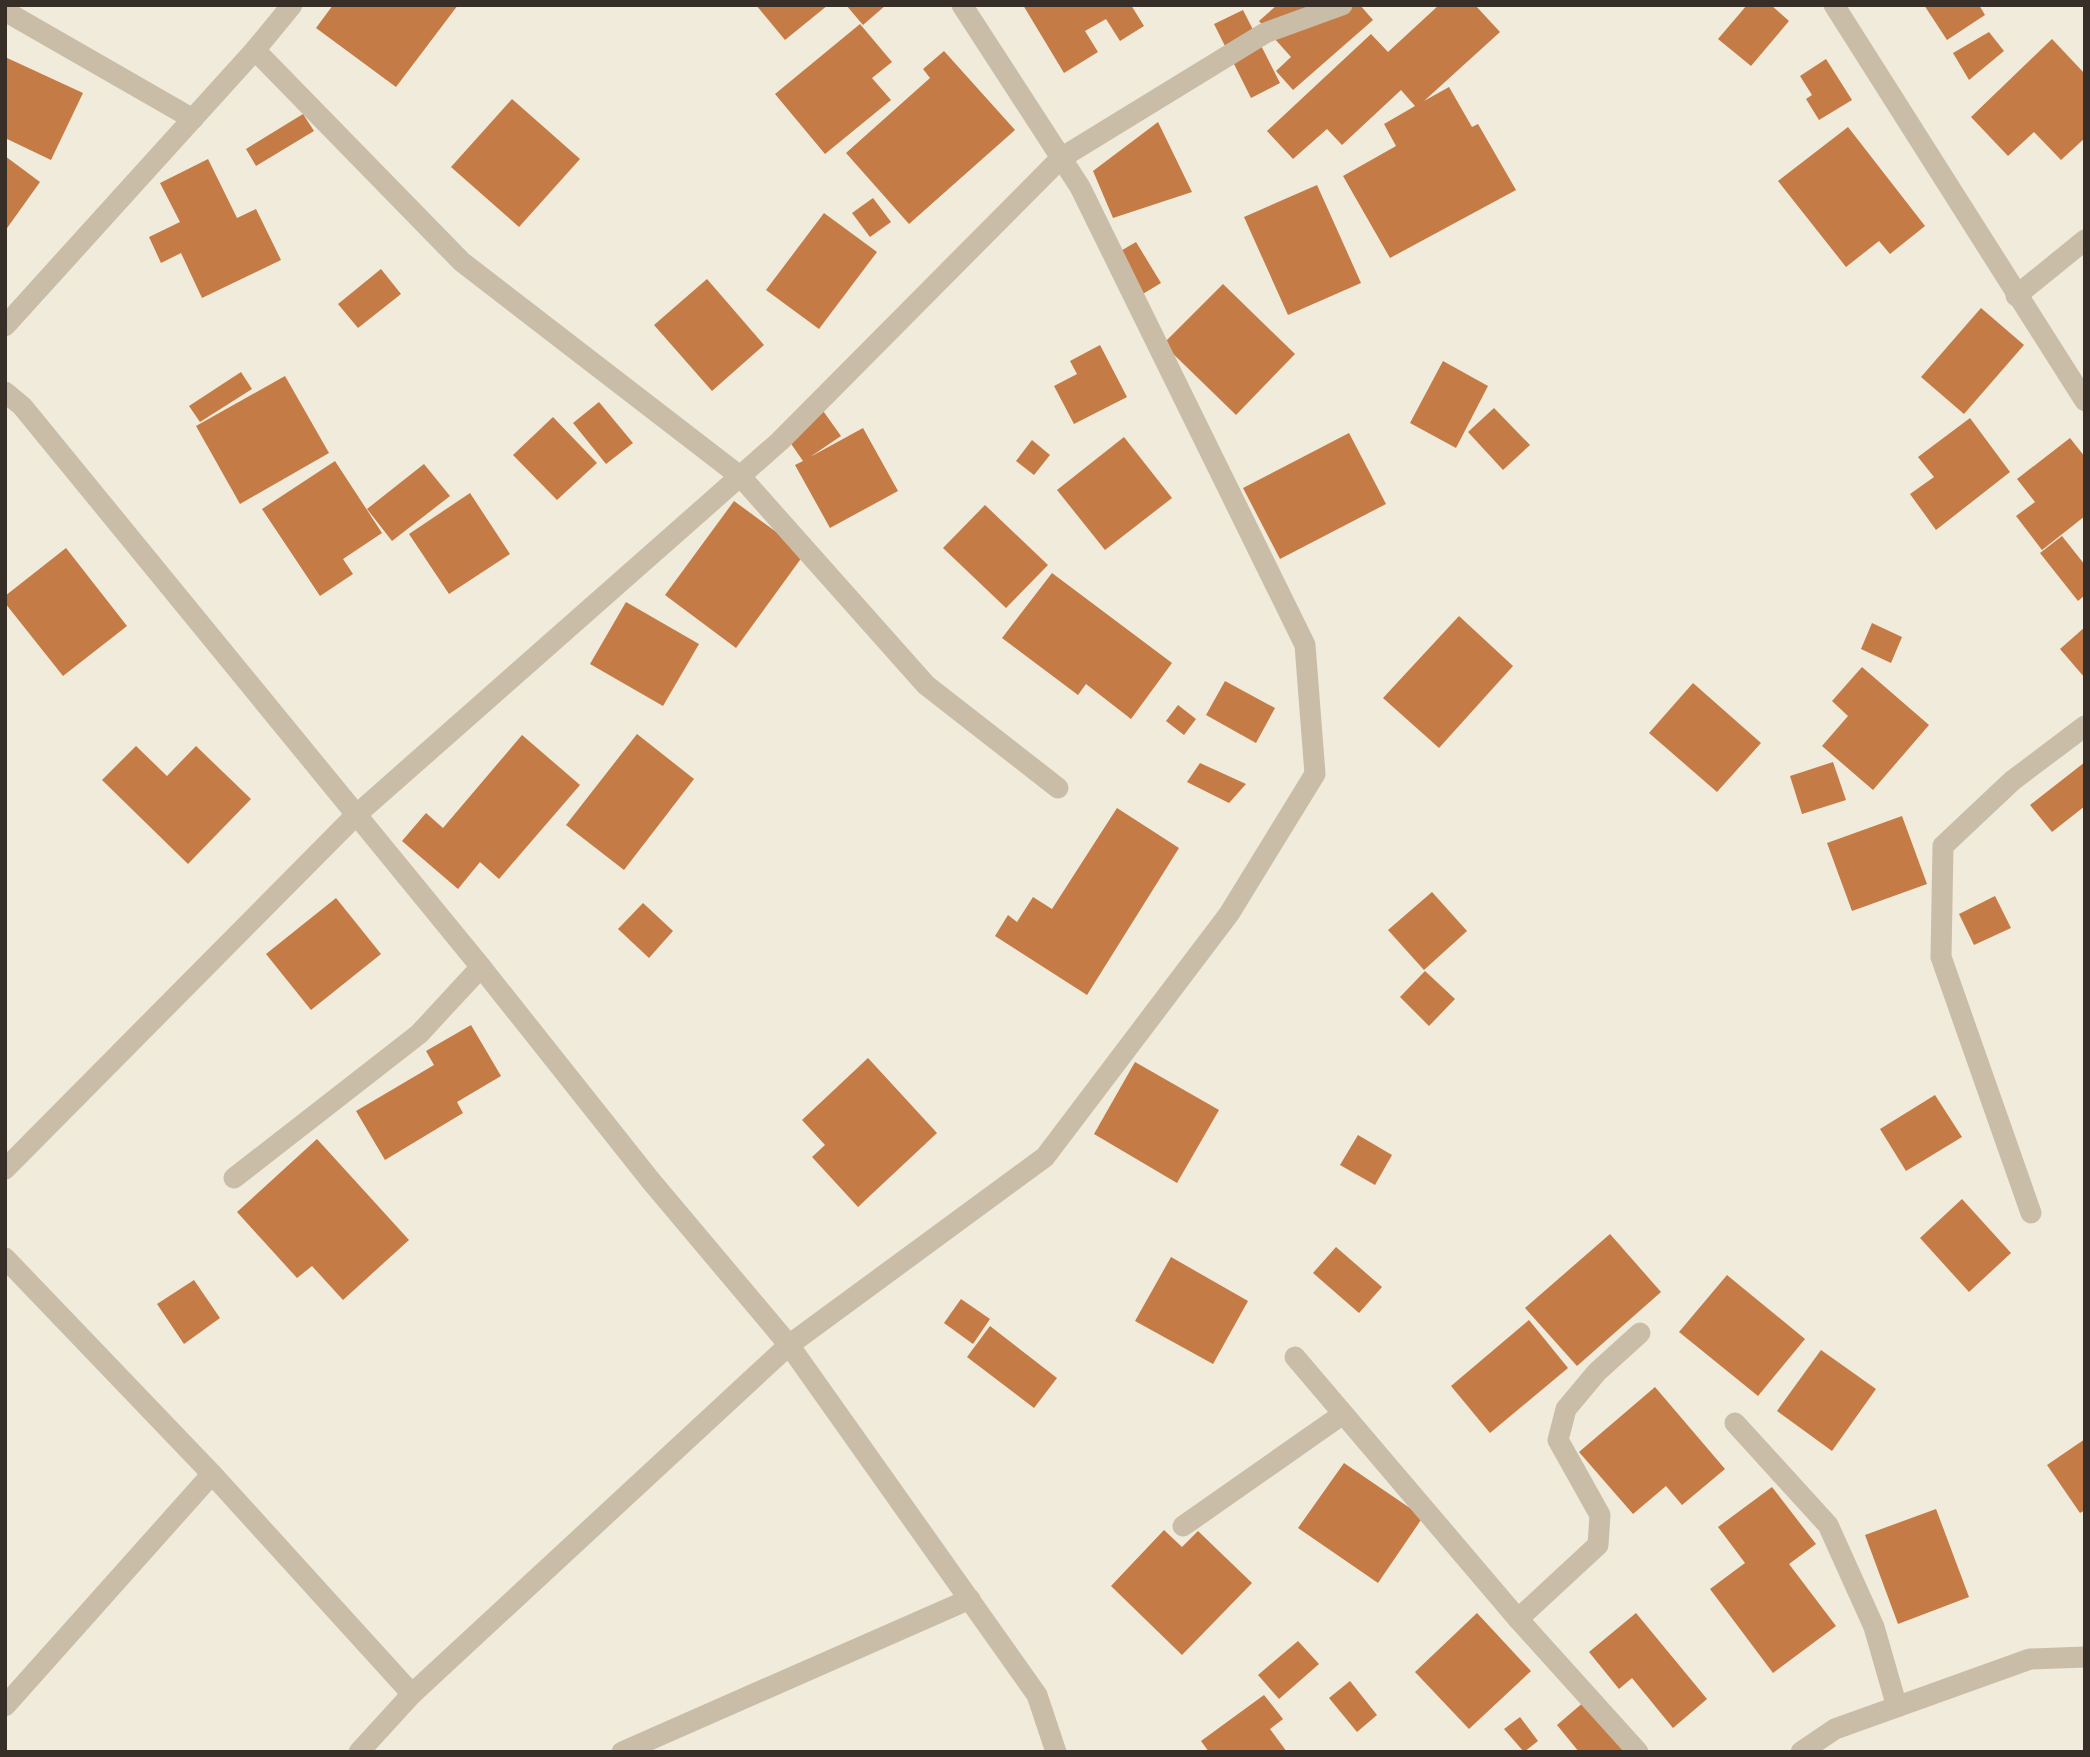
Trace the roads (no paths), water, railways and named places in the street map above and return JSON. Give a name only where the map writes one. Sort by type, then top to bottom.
[{"type":"street","points":[[5,326],[255,50],[292,5]]},
{"type":"street","points":[[359,1752],[412,1694],[789,1345],[1045,1157],[1229,914],[1315,774],[1306,645],[1080,187],[962,5]]},
{"type":"street","points":[[5,1169],[355,816],[741,477],[1061,158],[1265,33],[1342,5]]},
{"type":"street","points":[[1834,5],[2015,296],[2085,401]]},
{"type":"street","points":[[5,10],[193,119]]},
{"type":"street","points":[[255,50],[462,262],[741,477],[926,685],[1058,788]]},
{"type":"street","points":[[2015,296],[2085,240]]},
{"type":"street","points":[[5,392],[22,405],[481,967],[651,1181],[789,1345],[1037,1695],[1056,1752]]},
{"type":"street","points":[[2032,1213],[1941,957],[1943,846],[2012,781],[2085,726]]},
{"type":"street","points":[[234,1178],[419,1034],[481,967]]},
{"type":"street","points":[[10,1272],[212,1474],[412,1694]]},
{"type":"street","points":[[1518,1619],[1598,1545],[1600,1515],[1558,1440],[1566,1409],[1597,1372],[1640,1333]]},
{"type":"street","points":[[1295,1357],[1518,1619],[1638,1752]]},
{"type":"street","points":[[1183,1526],[1343,1414]]},
{"type":"street","points":[[1735,1423],[1828,1525],[1874,1628],[1897,1707]]},
{"type":"street","points":[[5,1706],[212,1474]]},
{"type":"street","points":[[622,1752],[970,1599]]},
{"type":"street","points":[[1801,1752],[1835,1730],[2030,1659],[2085,1657]]}]
